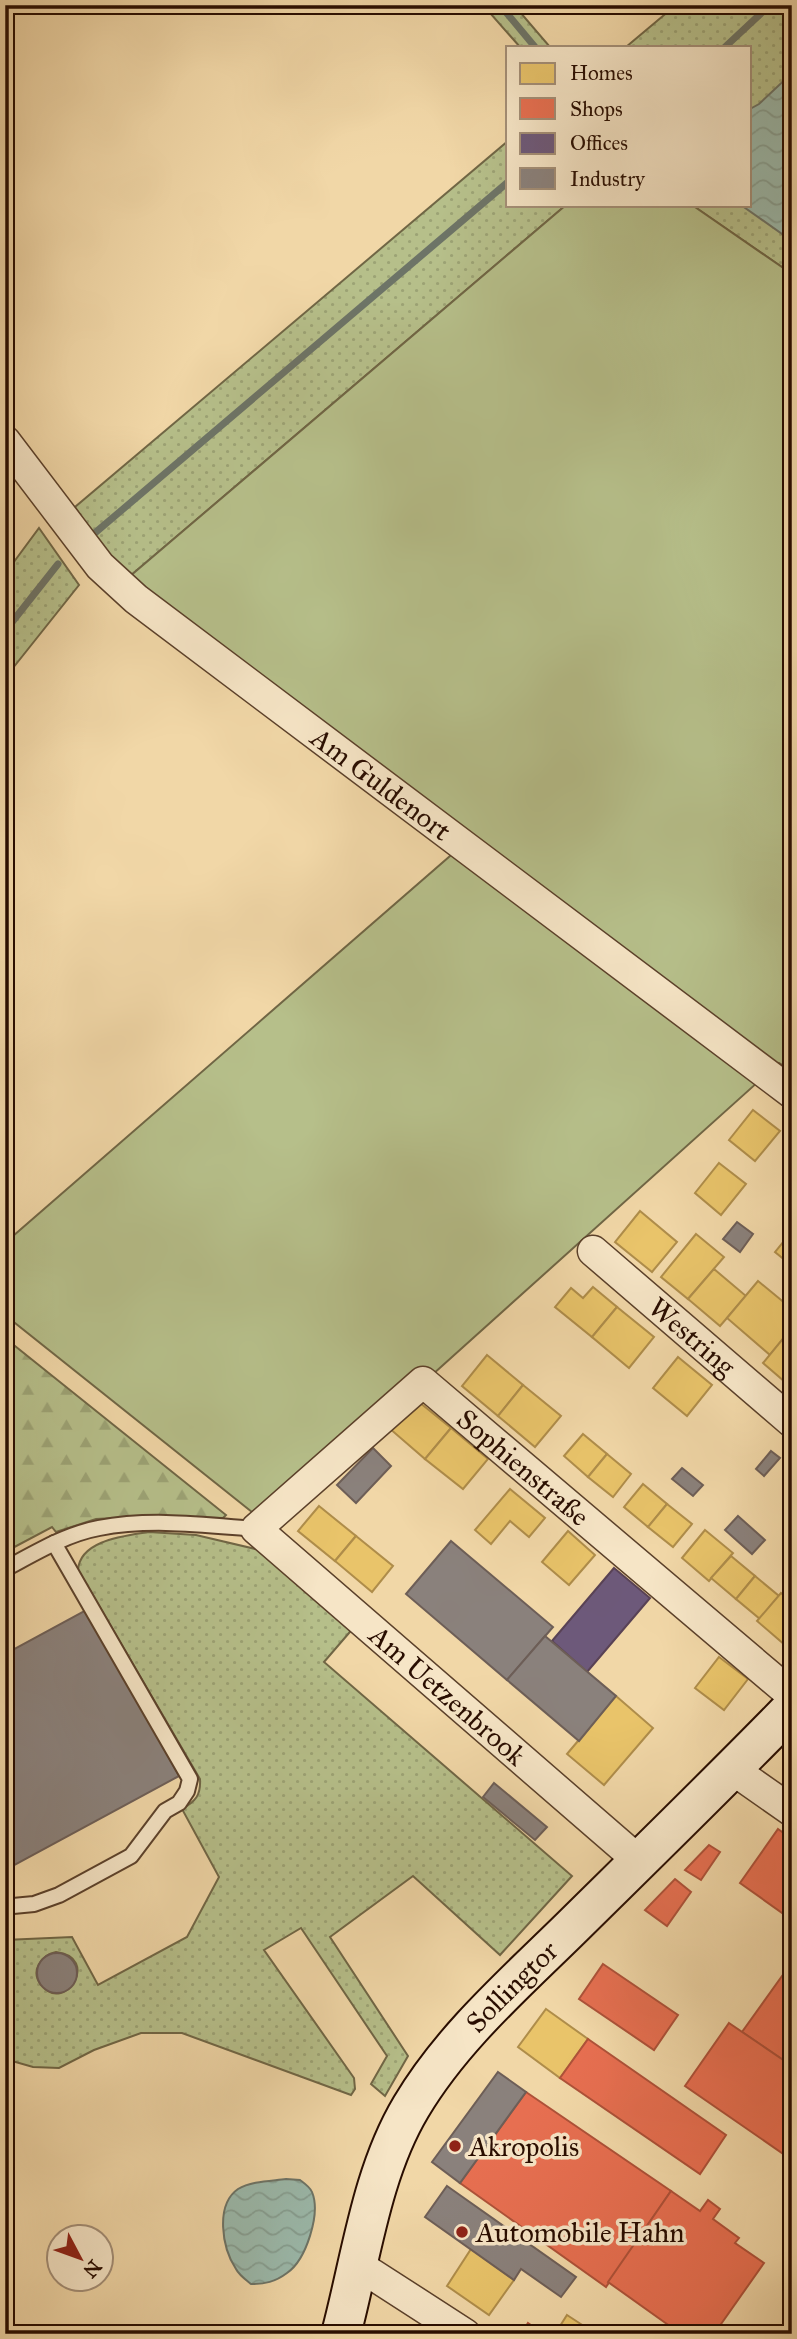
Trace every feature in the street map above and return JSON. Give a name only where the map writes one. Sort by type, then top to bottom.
[{"type":"main road","name":"Sollingtor","points":[[341,2334],[378,2185],[411,2107],[436,2071],[488,2010],[792,1708]]},
{"type":"street","name":"Am Guldenort","points":[[5,441],[100,566],[136,599],[792,1093]]},
{"type":"street","name":"Westring","points":[[593,1251],[792,1422]]},
{"type":"street","name":"Sophienstraße","points":[[256,1529],[423,1382],[792,1695]]},
{"type":"street","name":"Am Uetzenbrook","points":[[256,1529],[639,1861]]},
{"type":"street","points":[[732,1769],[792,1811]]},
{"type":"street","points":[[358,2265],[465,2334]]},
{"type":"lane","points":[[5,1569],[54,1544],[98,1528],[182,1523],[256,1529]]},
{"type":"lane","points":[[5,1904],[34,1904],[60,1895],[131,1856],[165,1811],[179,1803],[187,1791],[190,1779],[54,1544]]},
{"type":"green space","points":[[483,5],[514,5],[549,46],[519,46]]},
{"type":"green space","points":[[676,5],[792,5],[792,274],[693,206],[752,206],[752,46],[627,46]]},
{"type":"green space","points":[[506,143],[506,206],[565,206],[129,577],[102,548],[75,507]]},
{"type":"green space","points":[[565,206],[693,206],[792,274],[792,1071],[779,1063],[432,1375],[257,1516],[5,1315],[5,1243],[473,836],[129,577]]},
{"type":"green space","points":[[39,528],[79,585],[5,678],[5,574]]},
{"type":"green space","points":[[5,1338],[226,1515],[223,1518],[153,1516],[96,1519],[56,1532],[52,1527],[5,1552]]},
{"type":"green space","points":[[149,1532],[196,1535],[264,1551],[355,1626],[324,1662],[572,1876],[500,1955],[413,1876],[330,1937],[408,2056],[385,2096],[371,2084],[387,2056],[301,1928],[264,1950],[354,2078],[355,2089],[351,2095],[182,2033],[141,2033],[94,2050],[59,2068],[33,2067],[5,2059],[5,1940],[72,1937],[98,1985],[187,1937],[219,1877],[182,1809],[197,1797],[200,1779],[78,1570],[81,1560],[95,1546],[105,1541]],"holes":[[[56,1952],[69,1956],[76,1963],[74,1982],[60,1993],[50,1992],[38,1980],[39,1964],[46,1956]]]},
{"type":"water","points":[[792,73],[792,241],[742,206],[752,206],[752,108]]},
{"type":"water","points":[[286,2179],[300,2180],[312,2192],[315,2212],[310,2236],[300,2258],[287,2273],[270,2282],[251,2284],[237,2271],[227,2250],[223,2227],[226,2205],[231,2196],[243,2186]]},
{"type":"building: Homes","points":[[753,1110],[780,1131],[755,1161],[729,1140]]},
{"type":"building: Homes","points":[[719,1163],[746,1184],[721,1215],[695,1193]]},
{"type":"building: Homes","points":[[640,1211],[677,1242],[652,1272],[615,1242]]},
{"type":"building: Homes","points":[[792,1231],[792,1266],[775,1252]]},
{"type":"building: Homes","points":[[696,1234],[724,1257],[688,1299],[661,1277]]},
{"type":"building: Homes","points":[[714,1269],[746,1296],[720,1326],[688,1299]]},
{"type":"building: Homes","points":[[758,1281],[792,1309],[792,1328],[770,1355],[727,1318]]},
{"type":"building: Homes","points":[[593,1287],[617,1307],[592,1337],[555,1307],[571,1288],[583,1298]]},
{"type":"building: Homes","points":[[617,1307],[654,1337],[629,1368],[592,1337]]},
{"type":"building: Homes","points":[[786,1335],[792,1340],[792,1388],[763,1363]]},
{"type":"building: Homes","points":[[487,1355],[523,1385],[498,1416],[462,1386]]},
{"type":"building: Homes","points":[[678,1357],[712,1385],[687,1416],[653,1388]]},
{"type":"building: Homes","points":[[523,1385],[561,1416],[535,1447],[498,1416]]},
{"type":"building: Homes","points":[[414,1398],[451,1428],[425,1459],[389,1428]]},
{"type":"building: Homes","points":[[451,1428],[488,1459],[463,1489],[425,1459]]},
{"type":"building: Homes","points":[[583,1434],[607,1454],[588,1477],[564,1456]]},
{"type":"building: Homes","points":[[607,1454],[631,1474],[613,1497],[588,1477]]},
{"type":"building: Homes","points":[[643,1484],[667,1504],[648,1527],[624,1507]]},
{"type":"building: Homes","points":[[510,1489],[545,1518],[529,1537],[510,1521],[491,1544],[475,1530]]},
{"type":"building: Homes","points":[[667,1504],[692,1524],[673,1547],[648,1527]]},
{"type":"building: Homes","points":[[319,1506],[356,1536],[335,1561],[298,1531]]},
{"type":"building: Homes","points":[[705,1530],[733,1553],[709,1581],[682,1558]]},
{"type":"building: Homes","points":[[568,1531],[595,1555],[569,1585],[542,1562]]},
{"type":"building: Homes","points":[[356,1536],[393,1566],[372,1592],[335,1561]]},
{"type":"building: Homes","points":[[731,1556],[755,1576],[736,1599],[711,1578]]},
{"type":"building: Homes","points":[[755,1576],[779,1596],[760,1619],[736,1599]]},
{"type":"building: Homes","points":[[781,1593],[792,1602],[792,1637],[785,1645],[757,1621]]},
{"type":"building: Homes","points":[[719,1657],[748,1679],[724,1710],[695,1688]]},
{"type":"building: Homes","points":[[616,1696],[653,1728],[604,1785],[567,1754]]},
{"type":"building: Homes","points":[[546,2009],[588,2039],[560,2078],[518,2047]]},
{"type":"building: Homes","points":[[471,2249],[514,2280],[489,2315],[447,2286]]},
{"type":"building: Homes","points":[[567,2315],[596,2334],[555,2334]]},
{"type":"building: Shops","points":[[778,1829],[792,1839],[792,1920],[740,1883]]},
{"type":"building: Shops","points":[[709,1845],[720,1852],[701,1880],[685,1870]]},
{"type":"building: Shops","points":[[675,1879],[691,1892],[667,1926],[645,1910]]},
{"type":"building: Shops","points":[[792,1962],[792,2066],[742,2032]]},
{"type":"building: Shops","points":[[603,1964],[678,2015],[654,2050],[579,1999]]},
{"type":"building: Shops","points":[[729,2023],[792,2066],[792,2160],[685,2086]]},
{"type":"building: Shops","points":[[588,2039],[726,2135],[700,2174],[560,2078]]},
{"type":"building: Shops","points":[[526,2092],[671,2191],[606,2287],[460,2183]]},
{"type":"building: Shops","points":[[671,2191],[700,2211],[708,2200],[720,2209],[713,2219],[739,2238],[735,2243],[764,2263],[714,2334],[681,2334],[608,2282]]},
{"type":"building: Shops","points":[[528,2323],[544,2334],[521,2334]]},
{"type":"building: Offices","points":[[614,1568],[650,1598],[587,1672],[552,1641]]},
{"type":"building: Industry","points":[[737,1222],[753,1234],[740,1252],[723,1239]]},
{"type":"building: Industry","points":[[373,1448],[391,1466],[356,1503],[337,1485]]},
{"type":"building: Industry","points":[[771,1451],[780,1458],[764,1476],[756,1469]]},
{"type":"building: Industry","points":[[682,1468],[703,1485],[693,1496],[672,1479]]},
{"type":"building: Industry","points":[[738,1516],[765,1540],[752,1554],[725,1530]]},
{"type":"building: Industry","points":[[451,1541],[553,1627],[507,1680],[406,1594]]},
{"type":"building: Industry","points":[[88,1609],[179,1776],[9,1868],[5,1861],[5,1654]]},
{"type":"building: Industry","points":[[545,1636],[616,1696],[579,1741],[507,1680]]},
{"type":"building: Industry","points":[[494,1783],[547,1827],[535,1840],[483,1797]]},
{"type":"building: Industry","points":[[57,1953],[65,1954],[71,1959],[76,1965],[76,1981],[71,1987],[65,1992],[57,1993],[49,1992],[43,1987],[38,1981],[37,1973],[38,1965],[43,1959],[49,1954]]},
{"type":"building: Industry","points":[[498,2072],[526,2092],[460,2183],[432,2162]]},
{"type":"building: Industry","points":[[447,2186],[576,2277],[561,2297],[521,2269],[514,2280],[425,2217]]},
{"type":"waterway","points":[[500,5],[534,46]]},
{"type":"waterway","points":[[726,46],[770,5]]},
{"type":"waterway","points":[[96,532],[506,184]]},
{"type":"waterway","points":[[5,631],[58,564]]},
{"type":"place","name":"Akropolis","points":[[455,2146]]},
{"type":"place","name":"Automobile Hahn","points":[[462,2232]]}]
